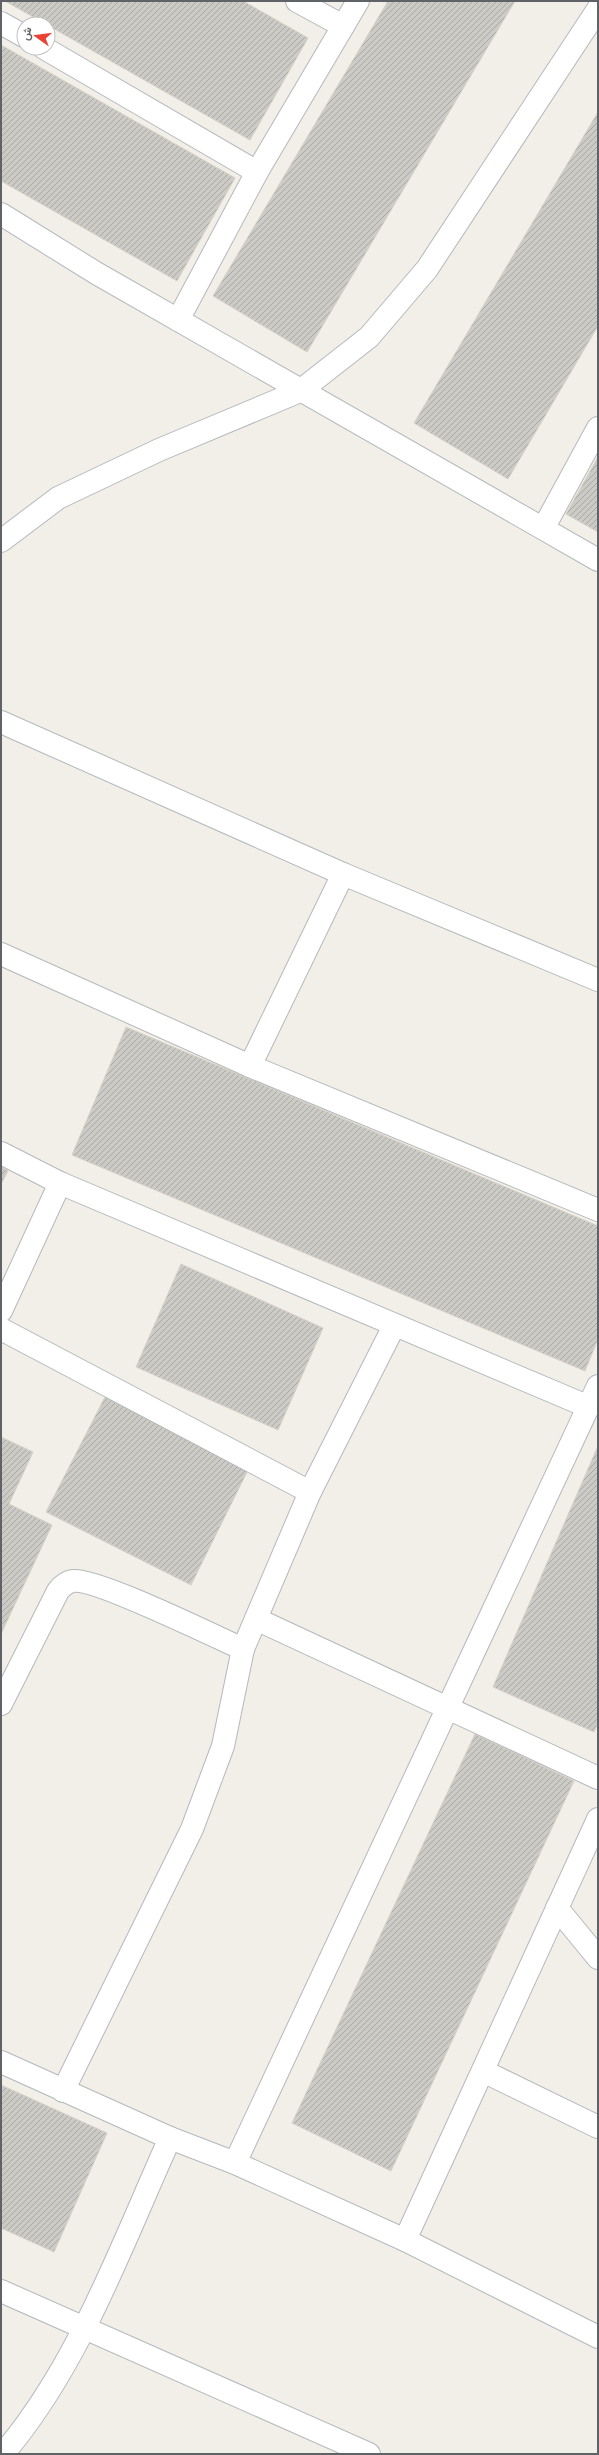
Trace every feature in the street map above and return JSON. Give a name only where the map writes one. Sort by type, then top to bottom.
[{"type":"street","points":[[297,1],[343,26]]},
{"type":"street","points":[[178,320],[257,172],[358,1]]},
{"type":"street","points":[[1,541],[58,498],[159,450],[300,391],[368,337],[427,269],[598,9]]},
{"type":"street","points":[[1,23],[16,31]]},
{"type":"street","points":[[56,55],[257,172]]},
{"type":"street","points":[[1,214],[96,273],[300,391],[544,527],[598,560]]},
{"type":"street","points":[[544,527],[598,428]]},
{"type":"street","points":[[1,722],[343,874],[598,980]]},
{"type":"street","points":[[250,1066],[343,874]]},
{"type":"street","points":[[1,954],[250,1066],[598,1210]]},
{"type":"street","points":[[1,1153],[60,1183],[394,1326],[589,1407]]},
{"type":"street","points":[[1,1311],[60,1183]]},
{"type":"street","points":[[63,2091],[192,1828],[223,1746],[243,1649],[310,1492],[394,1326]]},
{"type":"street","points":[[1,1329],[310,1492]]},
{"type":"street","points":[[235,2162],[598,1386]]},
{"type":"street","points":[[1,1704],[58,1591],[64,1584],[72,1581],[99,1586],[243,1649]]},
{"type":"street","points":[[256,1619],[447,1710],[598,1778]]},
{"type":"street","points":[[405,2240],[598,1819]]},
{"type":"street","points":[[557,1908],[595,1948]]},
{"type":"street","points":[[1,2062],[170,2138],[235,2162],[405,2240],[598,2337]]},
{"type":"street","points":[[483,2071],[598,2127]]},
{"type":"street","points":[[3,2454],[21,2433],[61,2372],[84,2328],[170,2138]]},
{"type":"street","points":[[1,2291],[369,2454]]},
{"type":"building","points":[[5,1],[243,1],[308,38],[250,140],[56,30],[56,16],[31,16]]},
{"type":"building","points":[[388,1],[515,1],[307,352],[213,296]]},
{"type":"building","points":[[1,45],[16,54],[16,56],[20,56],[235,178],[177,281],[1,181]]},
{"type":"building","points":[[598,112],[598,326],[508,479],[414,423]]},
{"type":"building","points":[[598,457],[598,532],[566,514]]},
{"type":"building","points":[[126,1027],[598,1226],[598,1339],[585,1371],[72,1155]]},
{"type":"building","points":[[1,1167],[8,1171],[1,1184]]},
{"type":"building","points":[[181,1264],[323,1328],[278,1430],[136,1367]]},
{"type":"building","points":[[107,1393],[250,1466],[191,1585],[46,1512]]},
{"type":"building","points":[[1,1437],[33,1452],[9,1504],[52,1525],[1,1634]]},
{"type":"building","points":[[598,1446],[598,1723],[594,1732],[493,1687]]},
{"type":"building","points":[[475,1734],[574,1781],[391,2171],[292,2123]]},
{"type":"building","points":[[1,2085],[107,2133],[54,2252],[1,2228]]}]
